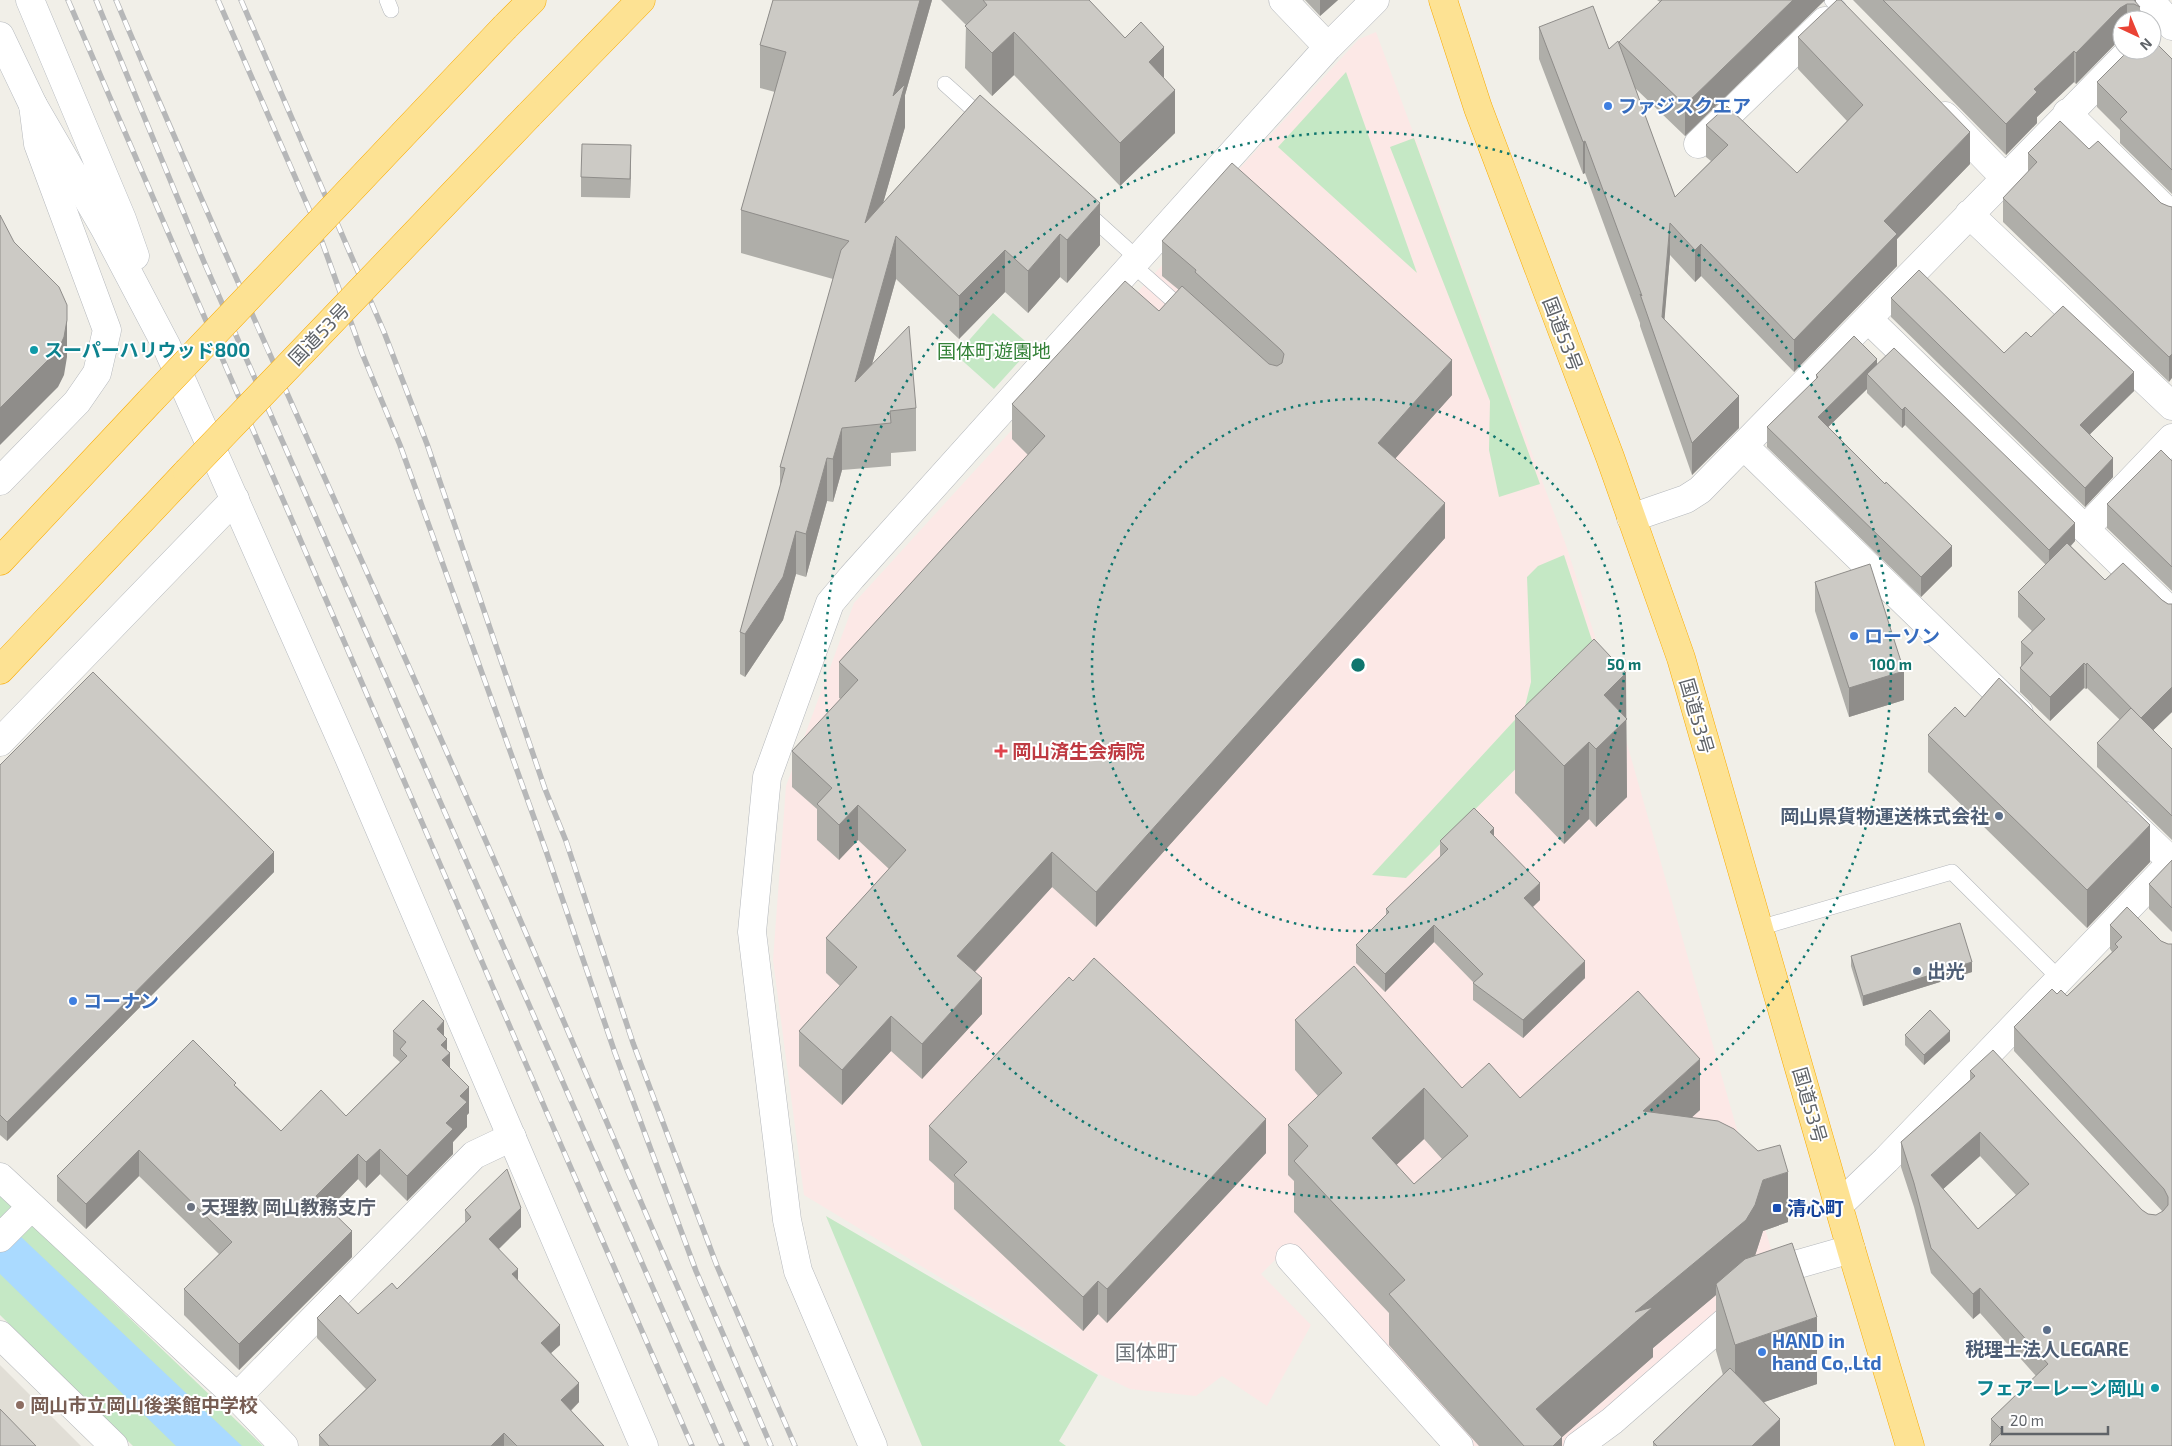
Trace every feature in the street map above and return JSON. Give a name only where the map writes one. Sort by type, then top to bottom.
[{"type":"highway","points":[[0,561],[532,0]]},
{"type":"highway","name":"国道53号","points":[[0,670],[187,472],[641,0]]},
{"type":"highway","name":"国道53号","points":[[1443,0],[1478,108],[1631,518],[1681,658],[1851,1249],[1910,1446]]},
{"type":"street","points":[[30,0],[122,219],[166,345]]},
{"type":"street","points":[[1283,0],[1328,47]]},
{"type":"street","points":[[874,1446],[798,1271],[787,1220],[752,932],[767,777],[830,603],[1328,47],[1375,0]]},
{"type":"street","points":[[1698,144],[1835,4],[1860,29]]},
{"type":"street","points":[[0,36],[33,105],[105,229],[166,345],[512,1137],[644,1446]]},
{"type":"street","points":[[1631,518],[1686,499],[1700,490],[2121,60]]},
{"type":"street","points":[[1929,100],[2005,178]]},
{"type":"street","points":[[0,481],[77,402],[97,372],[107,330],[38,144],[33,105]]},
{"type":"street","points":[[2067,113],[2172,216]]},
{"type":"street","points":[[1969,214],[2172,406]]},
{"type":"street","points":[[1868,319],[2172,613]]},
{"type":"street","points":[[2085,529],[2172,438]]},
{"type":"street","points":[[1744,446],[2036,730]]},
{"type":"street","points":[[0,742],[235,500]]},
{"type":"street","points":[[1839,1205],[1999,1057],[2060,979],[2172,862],[2108,800]]},
{"type":"street","points":[[2128,909],[2146,928]]},
{"type":"street","points":[[237,1397],[474,1155],[512,1137]]},
{"type":"street","points":[[0,1177],[15,1223],[237,1397],[284,1446]]},
{"type":"street","points":[[1578,1446],[1612,1420],[1788,1267],[1851,1249]]},
{"type":"street","points":[[1290,1258],[1459,1446]]},
{"type":"street","points":[[0,1335],[114,1446]]},
{"type":"lane","points":[[946,84],[995,129]]},
{"type":"lane","points":[[1074,200],[1197,322]]},
{"type":"lane","points":[[1759,928],[1952,872],[2060,979]]},
{"type":"shaded area","points":[[1376,32],[1567,548],[1610,684],[1775,1263],[1571,1446],[1470,1446],[1290,1245],[1261,1274],[1311,1325],[1267,1406],[1222,1376],[1196,1396],[1130,1389],[1101,1375],[804,1195],[773,960],[786,786],[854,603],[1196,228],[1191,221],[1359,39]]},
{"type":"shaded area","name":"岡山市立岡山後楽館中学校","points":[[0,1365],[81,1446],[0,1446]]},
{"type":"green space","points":[[1346,72],[1417,273],[1278,147]]},
{"type":"green space","points":[[1414,138],[1540,484],[1499,497],[1489,450],[1490,401],[1390,147]]},
{"type":"green space","name":"国体町遊園地","points":[[993,313],[1032,347],[994,389],[956,355]]},
{"type":"green space","points":[[1564,555],[1605,680],[1406,878],[1372,875],[1524,710],[1531,682],[1527,577],[1538,566]]},
{"type":"green space","points":[[0,1194],[263,1446],[133,1446],[0,1315]]},
{"type":"green space","points":[[826,1216],[1098,1375],[1059,1441],[1066,1446],[922,1446]]},
{"type":"water","points":[[0,1217],[242,1446],[176,1446],[0,1274]]},
{"type":"building","points":[[773,0],[920,0],[893,96],[905,84],[865,223],[980,95],[1100,203],[1067,240],[1060,234],[1028,271],[1005,250],[959,296],[896,236],[855,382],[909,326],[916,408],[890,411],[891,423],[842,428],[833,459],[827,458],[806,534],[796,531],[783,577],[745,634],[740,632],[785,468],[780,467],[841,250],[849,241],[741,210],[786,52],[760,45]]},
{"type":"building","points":[[983,0],[1089,0],[1125,38],[1141,22],[1164,47],[1149,62],[1175,90],[1120,143],[1014,32],[992,53],[965,26],[987,5]]},
{"type":"building","points":[[1662,0],[1793,0],[1685,105],[1619,42]]},
{"type":"building","points":[[1837,0],[1841,0],[1970,132],[1884,221],[1897,234],[1794,340],[1701,244],[1695,250],[1670,223],[1662,317],[1739,396],[1692,443],[1640,294],[1642,296],[1585,141],[1583,142],[1539,27],[1593,6],[1609,49],[1618,41],[1675,197],[1728,145],[1706,125],[1727,106],[1797,173],[1863,105],[1798,37]]},
{"type":"building","points":[[1883,0],[2134,0],[2140,7],[2134,4],[2127,4],[2118,10],[2112,10],[2112,16],[2076,53],[2074,51],[2034,89],[2037,92],[2006,124]]},
{"type":"building","points":[[2162,49],[2172,59],[2172,170],[2120,119],[2127,112],[2097,82],[2119,60],[2162,60]]},
{"type":"building","points":[[2060,121],[2089,149],[2098,141],[2161,203],[2172,207],[2172,354],[2169,357],[2003,198],[2037,162],[2028,153]]},
{"type":"building","points":[[582,144],[631,145],[630,179],[581,177]]},
{"type":"building","name":"岡山済生会病院","points":[[1232,163],[1452,360],[1378,443],[1445,503],[1096,892],[1052,852],[957,956],[982,978],[922,1044],[891,1016],[842,1070],[799,1031],[857,967],[826,938],[906,850],[858,805],[839,825],[817,804],[832,788],[792,751],[858,680],[839,662],[1045,436],[1012,404],[1125,281],[1159,311],[1182,286],[1269,364],[1277,366],[1282,363],[1284,354],[1281,350],[1195,272],[1196,270],[1162,241]]},
{"type":"building","name":"スーパーハリウッド800","points":[[0,215],[14,242],[59,287],[67,305],[67,320],[64,337],[58,350],[0,408]]},
{"type":"building","points":[[1919,270],[2004,353],[2026,332],[2031,337],[2063,306],[2134,372],[2080,425],[2113,458],[2085,488],[1891,298]]},
{"type":"building","points":[[1854,336],[1877,359],[1818,417],[1885,484],[1886,482],[1952,546],[1921,577],[1767,427],[1818,377],[1816,375]]},
{"type":"building","points":[[1894,348],[2075,523],[2049,550],[1905,407],[1902,410],[1867,374]]},
{"type":"building","points":[[2161,450],[2172,461],[2172,567],[2107,504]]},
{"type":"building","points":[[2067,543],[2105,580],[2123,563],[2162,600],[2172,604],[2172,687],[2141,718],[2087,663],[2086,665],[2084,663],[2050,697],[2020,668],[2033,653],[2021,642],[2045,619],[2018,592]]},
{"type":"building","name":"ローソン","points":[[1870,564],[1904,671],[1849,688],[1815,582]]},
{"type":"building","points":[[1594,639],[1626,673],[1604,695],[1627,719],[1596,749],[1589,742],[1564,766],[1515,716]]},
{"type":"building","name":"コーナン","points":[[93,672],[274,852],[7,1122],[0,1115],[0,765]]},
{"type":"building","points":[[1999,678],[2150,825],[2087,890],[1928,735],[1955,707],[1965,717]]},
{"type":"building","points":[[2131,708],[2172,749],[2172,816],[2097,743]]},
{"type":"building","points":[[1474,808],[1494,828],[1490,832],[1540,883],[1524,898],[1585,961],[1523,1020],[1473,983],[1483,974],[1434,925],[1385,974],[1356,945],[1389,912],[1386,909],[1448,849],[1440,841]]},
{"type":"building","points":[[2172,860],[2172,908],[2149,884]]},
{"type":"building","points":[[2127,907],[2161,941],[2172,944],[2172,1446],[1990,1446],[2003,1431],[1991,1419],[2048,1364],[1980,1288],[1973,1294],[1931,1248],[1901,1142],[1975,1076],[1970,1071],[1993,1050],[2142,1210],[2148,1214],[2156,1215],[2163,1211],[2168,1205],[2168,1197],[2164,1189],[2014,1027],[2052,989],[2057,994],[2061,990],[2067,996],[2118,947],[2115,944],[2122,937],[2110,925]],"holes":[[[1980,1132],[2029,1184],[1978,1229],[1931,1175]]]},
{"type":"building","points":[[1960,923],[1972,962],[1863,996],[1851,956]]},
{"type":"building","points":[[1094,958],[1266,1119],[1107,1289],[1098,1281],[1083,1297],[954,1175],[967,1162],[929,1126],[1069,977],[1073,981]]},
{"type":"building","points":[[1354,966],[1462,1088],[1489,1063],[1520,1098],[1638,991],[1700,1059],[1643,1111],[1718,1121],[1734,1129],[1758,1151],[1780,1145],[1788,1172],[1763,1180],[1755,1205],[1746,1220],[1635,1312],[1653,1307],[1536,1409],[1562,1437],[1553,1446],[1524,1446],[1389,1294],[1405,1280],[1294,1161],[1308,1146],[1288,1125],[1342,1073],[1295,1020]],"holes":[[[1424,1088],[1468,1136],[1414,1184],[1372,1138]]]},
{"type":"building","name":"天理教 岡山教務支庁","points":[[423,1000],[444,1021],[437,1029],[447,1039],[441,1045],[450,1053],[442,1060],[469,1087],[460,1096],[467,1102],[446,1123],[453,1129],[407,1176],[380,1149],[366,1162],[358,1154],[316,1196],[352,1231],[239,1344],[184,1289],[232,1242],[139,1150],[86,1204],[57,1176],[193,1040],[236,1083],[234,1085],[281,1131],[321,1090],[346,1116],[407,1056],[400,1049],[406,1042],[393,1031]]},
{"type":"building","points":[[1930,1010],[1950,1031],[1924,1055],[1905,1035]]},
{"type":"building","points":[[507,1169],[521,1208],[489,1239],[518,1269],[512,1274],[560,1325],[541,1343],[579,1383],[561,1400],[604,1446],[517,1446],[504,1433],[491,1446],[329,1446],[319,1435],[376,1380],[317,1318],[340,1295],[358,1314],[392,1283],[397,1289],[471,1217],[465,1210]]},
{"type":"building","points":[[1792,1243],[1817,1317],[1735,1345],[1716,1284],[1745,1259]]},
{"type":"building","points":[[1730,1368],[1780,1419],[1752,1446],[1657,1446],[1653,1442]]},
{"type":"building","points":[[0,1409],[36,1446],[0,1446]]},
{"type":"railway","points":[[68,0],[692,1446]]},
{"type":"railway","points":[[96,0],[204,262],[722,1446]]},
{"type":"railway","points":[[116,0],[210,218],[499,871],[747,1446]]},
{"type":"railway","points":[[218,0],[316,225],[362,353],[400,445],[546,851],[615,1053],[696,1271],[771,1446]]},
{"type":"railway","points":[[241,0],[384,332],[427,444],[545,789],[566,841],[633,1043],[717,1266],[795,1446]]},
{"type":"place","name":"ファジスクエア","points":[[1608,106]]},
{"type":"place","name":"スーパーハリウッド800","points":[[34,350]]},
{"type":"place","name":"ローソン","points":[[1854,636]]},
{"type":"place","name":"岡山済生会病院","points":[[1001,751]]},
{"type":"place","name":"岡山県貨物運送株式会社","points":[[1999,816]]},
{"type":"place","name":"出光","points":[[1917,971]]},
{"type":"place","name":"コーナン","points":[[73,1001]]},
{"type":"place","name":"天理教 岡山教務支庁","points":[[191,1207]]},
{"type":"place","name":"清心町","points":[[1777,1208]]},
{"type":"place","name":"税理士法人LEGARE","points":[[2047,1330]]},
{"type":"place","name":"HAND in hand Co,.Ltd","points":[[1762,1352]]},
{"type":"place","name":"フェアーレーン岡山","points":[[2155,1388]]},
{"type":"place","name":"岡山市立岡山後楽館中学校","points":[[20,1405]]},
{"type":"district","name":"国体町","points":[[1146,1353]]}]
